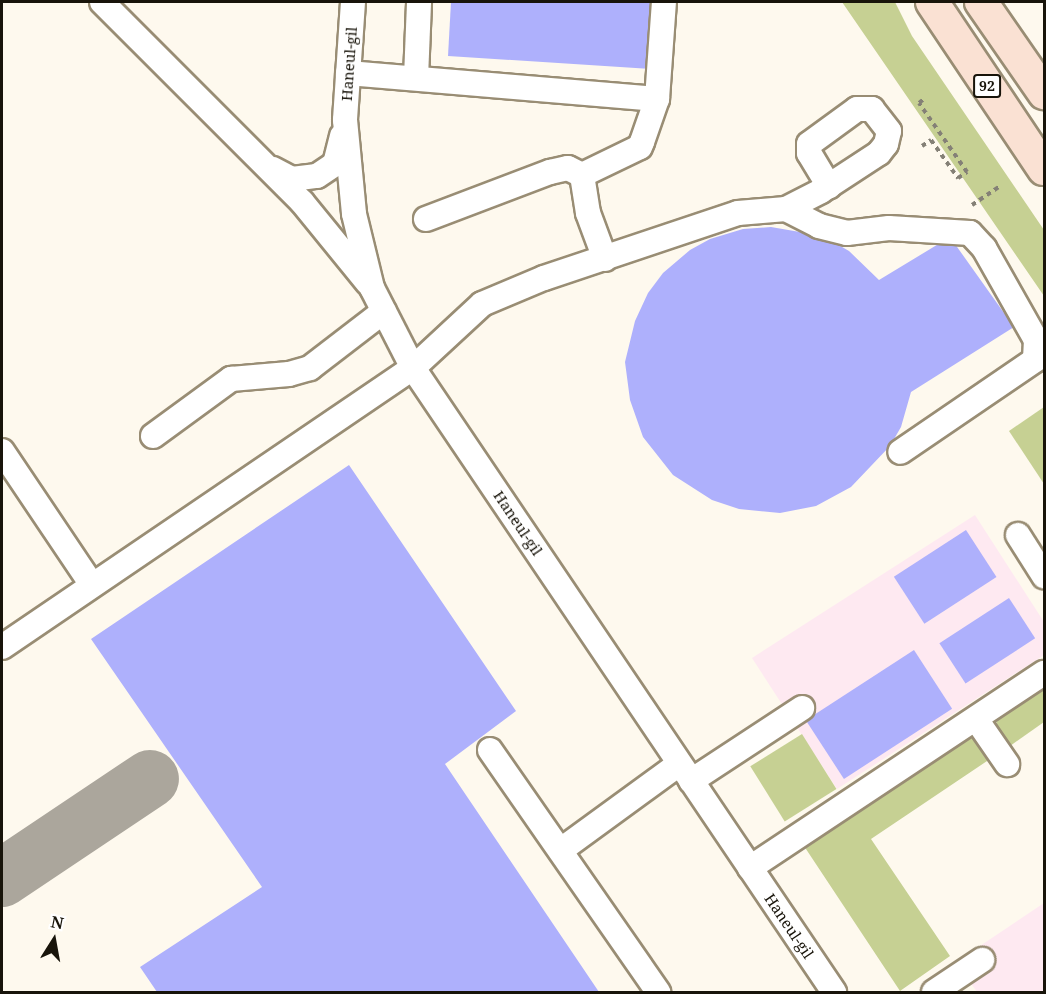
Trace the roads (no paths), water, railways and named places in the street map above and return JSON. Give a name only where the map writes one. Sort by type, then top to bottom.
[{"type":"main road","name":"92","points":[[932,2],[1044,169]]},
{"type":"main road","points":[[981,2],[1044,93]]},
{"type":"lane","points":[[102,2],[302,202],[372,288]]},
{"type":"lane","name":"Haneul-gil","points":[[354,2],[345,120],[354,214],[372,288],[413,368],[834,993]]},
{"type":"lane","points":[[416,78],[419,2]]},
{"type":"lane","points":[[582,175],[640,147],[657,99],[664,2]]},
{"type":"lane","points":[[348,73],[657,99]]},
{"type":"lane","points":[[263,163],[292,179],[317,176],[335,164],[345,120]]},
{"type":"lane","points":[[426,219],[549,172],[568,168],[582,175]]},
{"type":"lane","points":[[582,175],[588,213],[605,259]]},
{"type":"lane","points":[[2,647],[413,368],[482,304],[738,213],[786,209],[829,186]]},
{"type":"lane","points":[[786,209],[819,226],[847,233],[898,228],[970,233],[984,248],[1036,340],[1035,360],[900,452]]},
{"type":"lane","points":[[153,436],[231,380],[289,374],[310,368],[384,311]]},
{"type":"lane","points":[[2,451],[92,585]]},
{"type":"lane","points":[[1018,535],[1044,576]]},
{"type":"lane","points":[[750,868],[1044,673]]},
{"type":"lane","points":[[561,850],[685,772],[802,708]]},
{"type":"lane","points":[[976,718],[1007,764]]},
{"type":"lane","points":[[490,750],[658,993]]},
{"type":"lane","points":[[934,993],[982,960]]}]
